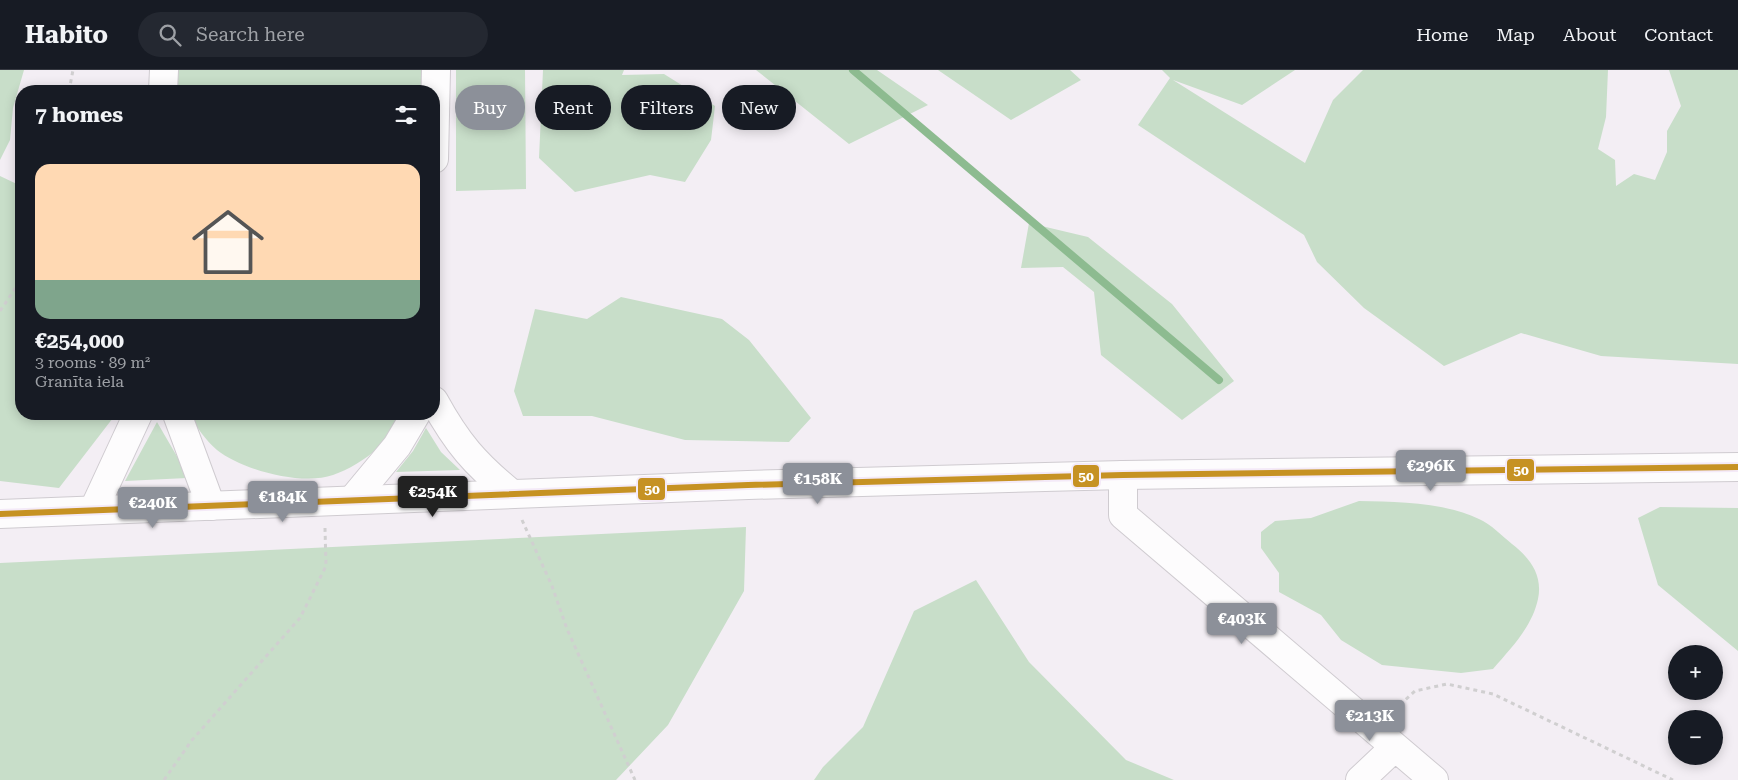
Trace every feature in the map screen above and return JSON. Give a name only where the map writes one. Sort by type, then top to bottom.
[{"type":"main road","points":[[163,85],[164,70]]},
{"type":"main road","points":[[436,70],[436,85]]},
{"type":"main road","points":[[440,411],[463,449],[480,468],[512,494]]},
{"type":"main road","points":[[94,510],[135,420]]},
{"type":"main road","points":[[180,420],[211,506]]},
{"type":"main road","points":[[353,499],[397,446],[412,420]]},
{"type":"main road","points":[[0,514],[353,499],[1123,475],[1738,467]]},
{"type":"main road","points":[[1123,475],[1123,515],[1434,780]]},
{"type":"main road","points":[[1360,780],[1395,747]]},
{"type":"path","points":[[70,85],[73,70]]},
{"type":"path","points":[[0,311],[15,289]]},
{"type":"path","points":[[512,494],[552,586],[567,629],[636,780]]},
{"type":"path","points":[[164,780],[192,740],[300,618],[326,566],[325,500]]},
{"type":"path","points":[[1373,728],[1415,691],[1447,684],[1493,694],[1673,780]]},
{"type":"green space","points":[[0,70],[24,70],[20,85],[15,85],[10,140],[0,160]]},
{"type":"green space","points":[[178,70],[422,70],[422,85],[178,85]]},
{"type":"green space","points":[[456,70],[525,70],[526,189],[456,191],[456,130],[525,130],[525,85],[456,85]]},
{"type":"green space","points":[[543,70],[624,70],[622,75],[664,74],[682,85],[621,85],[621,130],[712,130],[712,104],[715,106],[711,140],[685,182],[650,175],[575,192],[539,158],[540,130],[611,130],[611,85],[542,85]]},
{"type":"green space","points":[[756,70],[877,70],[928,105],[849,144],[796,102],[796,85],[775,85]]},
{"type":"green space","points":[[938,70],[1070,70],[1081,80],[1011,120]]},
{"type":"green space","points":[[1162,70],[1295,70],[1242,105],[1173,80],[1305,163],[1333,100],[1363,70],[1608,70],[1606,117],[1598,149],[1615,160],[1616,186],[1634,174],[1655,180],[1667,152],[1667,131],[1681,106],[1669,70],[1738,70],[1738,364],[1601,356],[1521,333],[1444,366],[1364,308],[1317,262],[1304,235],[1138,125],[1170,78]]},
{"type":"green space","points":[[0,176],[15,183],[15,420],[111,420],[59,488],[0,481]]},
{"type":"green space","points":[[1029,223],[1088,237],[1172,304],[1234,381],[1182,420],[1101,355],[1094,292],[1063,267],[1021,268]]},
{"type":"green space","points":[[621,297],[722,319],[749,340],[811,418],[789,442],[685,440],[592,416],[523,416],[514,391],[535,309],[587,319]]},
{"type":"green space","points":[[193,420],[398,420],[382,445],[362,460],[333,475],[305,479],[273,474],[241,464],[217,450]]},
{"type":"green space","points":[[157,422],[182,465],[187,478],[125,481]]},
{"type":"green space","points":[[426,428],[441,452],[460,470],[396,472],[413,451]]},
{"type":"green space","points":[[1359,501],[1420,504],[1465,513],[1492,527],[1529,561],[1534,568],[1539,582],[1538,599],[1535,609],[1520,637],[1493,669],[1461,673],[1382,665],[1341,640],[1321,615],[1279,592],[1279,573],[1261,548],[1261,532],[1275,521],[1311,518]]},
{"type":"green space","points":[[1660,507],[1738,508],[1738,651],[1658,585],[1638,518]]},
{"type":"green space","points":[[746,527],[744,591],[668,725],[616,780],[0,780],[0,563]]},
{"type":"green space","points":[[976,580],[1029,662],[1126,760],[1174,780],[814,780],[823,767],[863,727],[914,611]]},
{"type":"waterway","points":[[853,70],[1219,380]]},
{"type":"transit line","name":"50","points":[[0,514],[748,485],[1123,475],[1738,467]]}]
